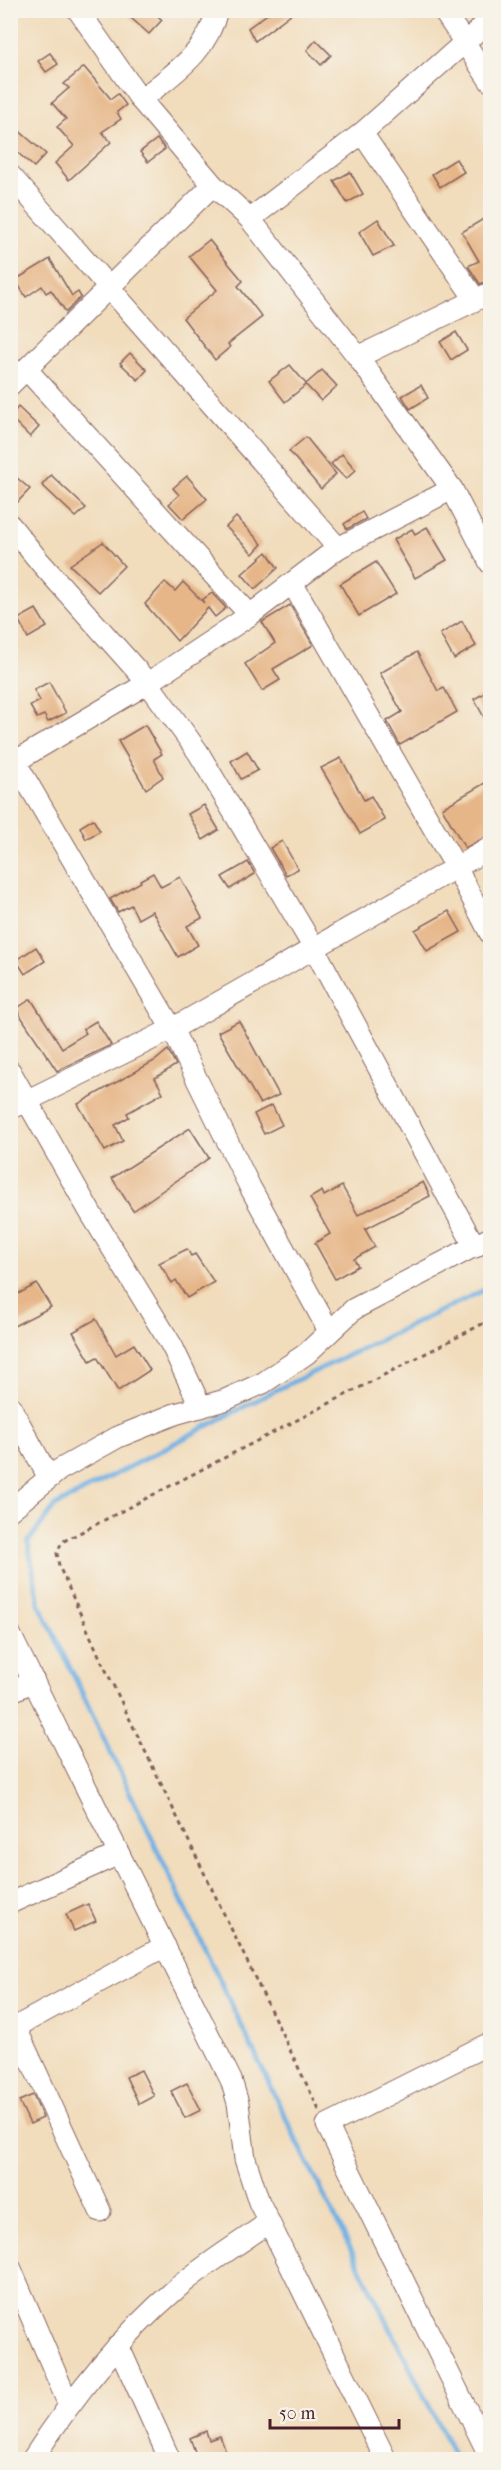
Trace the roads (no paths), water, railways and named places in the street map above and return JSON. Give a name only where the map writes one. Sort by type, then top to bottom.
[{"type":"street","points":[[78,10],[141,100],[213,185],[249,219],[358,357],[452,489],[490,563]]},
{"type":"street","points":[[443,10],[490,81]]},
{"type":"street","points":[[141,100],[202,47],[212,31],[217,11]]},
{"type":"street","points":[[249,219],[362,133],[490,20]]},
{"type":"street","points":[[358,357],[483,296],[362,133]]},
{"type":"street","points":[[10,175],[338,548]]},
{"type":"street","points":[[10,385],[28,371],[213,185]]},
{"type":"street","points":[[28,371],[250,615]]},
{"type":"street","points":[[329,1331],[250,1188],[172,1029],[13,757],[148,683],[250,615],[338,548],[452,489]]},
{"type":"street","points":[[10,525],[148,683],[198,752],[314,948],[483,1243],[354,1309],[306,1354],[270,1379],[247,1391],[149,1423],[118,1437],[49,1478],[10,1510]]},
{"type":"street","points":[[292,583],[456,867],[490,933]]},
{"type":"street","points":[[19,1105],[172,1029],[490,848]]},
{"type":"street","points":[[10,1071],[19,1105],[172,1346],[201,1407]]},
{"type":"street","points":[[10,1406],[49,1478]]},
{"type":"street","points":[[10,1634],[231,2080],[238,2103],[244,2159],[251,2181],[386,2460]]},
{"type":"street","points":[[10,1692],[34,1681]]},
{"type":"street","points":[[10,1903],[119,1854]]},
{"type":"street","points":[[100,2211],[13,2029],[165,1946]]},
{"type":"street","points":[[490,2043],[327,2125],[490,2457]]},
{"type":"street","points":[[32,2460],[69,2405],[118,2346],[178,2287],[269,2222]]},
{"type":"street","points":[[10,2268],[69,2405]]},
{"type":"street","points":[[118,2346],[170,2460]]},
{"type":"waterway","points":[[456,2460],[292,2131],[39,1603],[28,1542],[55,1506],[272,1392],[490,1287]]}]
